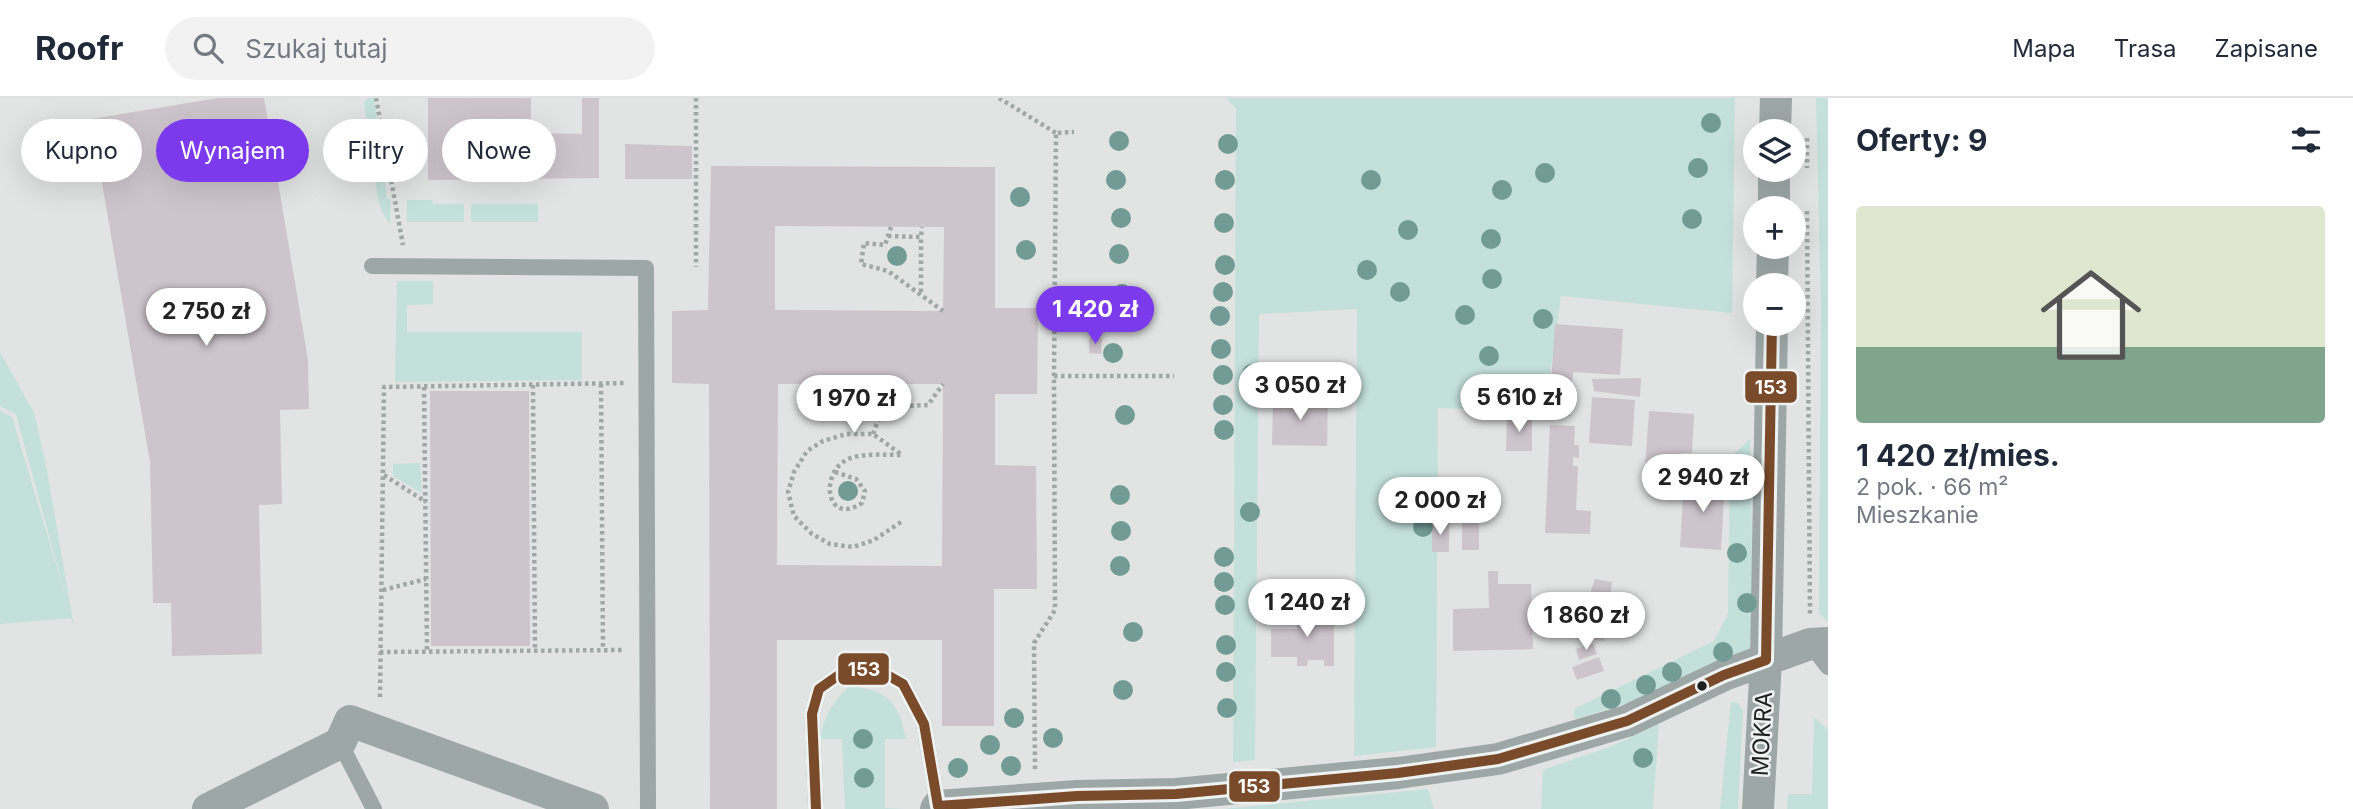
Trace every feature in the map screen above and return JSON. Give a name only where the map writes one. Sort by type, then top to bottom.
[{"type":"street","points":[[1775,119],[1776,98]]},
{"type":"street","name":"MOKRA","points":[[1758,809],[1766,660],[1772,336]]},
{"type":"street","points":[[937,808],[1035,800],[1089,803],[1398,773],[1499,759],[1626,721],[1724,675],[1766,660],[1822,652]]},
{"type":"street","points":[[208,809],[345,732],[593,809]]},
{"type":"lane","points":[[372,266],[646,268],[648,809]]},
{"type":"lane","points":[[816,809],[812,714],[819,689],[846,670],[875,668],[903,684],[924,724],[937,808]]},
{"type":"lane","points":[[345,732],[374,809]]},
{"type":"path","points":[[376,98],[407,267]]},
{"type":"path","points":[[696,98],[696,267]]},
{"type":"path","points":[[999,98],[1056,132],[1074,132]]},
{"type":"path","points":[[1807,126],[1807,182]]},
{"type":"path","points":[[1035,800],[1034,643],[1055,610],[1056,132]]},
{"type":"path","points":[[1807,209],[1822,652]]},
{"type":"path","points":[[891,227],[884,245],[864,243],[861,264],[888,271],[921,292],[943,311]]},
{"type":"path","points":[[921,292],[922,227]]},
{"type":"path","points":[[888,236],[921,237]]},
{"type":"path","points":[[1054,376],[1174,376]]},
{"type":"path","points":[[380,697],[384,387],[630,383]]},
{"type":"path","points":[[601,384],[603,650]]},
{"type":"path","points":[[873,434],[883,407],[928,405],[943,384]]},
{"type":"path","points":[[533,385],[535,650]]},
{"type":"path","points":[[424,387],[427,650]]},
{"type":"path","points":[[835,472],[856,479],[865,491],[862,503],[853,510],[841,509],[832,502],[828,491],[835,472],[838,465],[852,457],[902,455],[873,434],[846,434],[823,441],[807,451],[794,472],[788,492],[794,516],[812,534],[831,544],[853,547],[874,540],[901,522]]},
{"type":"path","points":[[384,475],[427,502]]},
{"type":"path","points":[[383,590],[426,579]]},
{"type":"path","points":[[380,652],[629,650]]},
{"type":"shaded area","points":[[368,98],[374,98],[377,119],[366,119],[364,103]]},
{"type":"shaded area","points":[[1226,98],[1735,98],[1732,313],[1561,296],[1545,412],[1438,408],[1436,747],[1354,756],[1357,309],[1259,314],[1255,760],[1233,762],[1236,108]]},
{"type":"shaded area","points":[[1816,98],[1828,98],[1828,622],[1819,613],[1821,307]]},
{"type":"shaded area","points":[[375,182],[385,182],[387,199],[391,199],[390,224],[382,212]]},
{"type":"shaded area","points":[[407,200],[432,200],[433,204],[464,204],[464,222],[407,222]]},
{"type":"shaded area","points":[[471,204],[538,204],[538,222],[471,222]]},
{"type":"shaded area","points":[[397,281],[433,281],[433,304],[407,305],[407,332],[582,332],[582,380],[395,382]]},
{"type":"shaded area","points":[[0,352],[34,413],[46,465],[74,627],[71,618],[0,624],[0,411],[12,417],[66,598],[16,414],[0,406]]},
{"type":"shaded area","points":[[1750,439],[1753,602],[1750,651],[1628,703],[1575,719],[1574,709],[1714,641],[1728,614],[1730,458]]},
{"type":"shaded area","points":[[420,463],[422,493],[393,476],[393,464]]},
{"type":"shaded area","points":[[850,686],[883,695],[890,700],[900,716],[906,739],[885,739],[885,808],[905,809],[845,809],[842,739],[821,739],[830,710]]},
{"type":"shaded area","points":[[1731,702],[1738,703],[1743,710],[1738,809],[1720,809]]},
{"type":"shaded area","points":[[1814,717],[1828,730],[1828,809],[1787,809],[1788,794],[1812,794]]},
{"type":"shaded area","points":[[1659,724],[1653,809],[1541,809],[1543,770],[1612,746]]},
{"type":"shaded area","points":[[1428,789],[1434,809],[1224,809],[1233,808]]},
{"type":"building","points":[[218,98],[264,98],[268,119],[156,119],[156,182],[278,182],[308,360],[309,409],[280,410],[282,504],[259,505],[262,654],[172,656],[171,603],[153,603],[150,462],[102,182],[142,182],[142,119],[91,119]]},
{"type":"building","points":[[428,98],[531,98],[531,119],[442,119],[442,180],[428,180]]},
{"type":"building","points":[[582,98],[599,98],[599,178],[556,179],[556,133],[582,134]]},
{"type":"building","points":[[625,144],[692,146],[692,179],[625,179]]},
{"type":"building","points":[[711,166],[995,167],[995,308],[1038,308],[1037,394],[995,394],[995,465],[1036,466],[1037,589],[994,589],[994,726],[942,726],[942,640],[777,640],[777,809],[710,809],[709,384],[672,383],[672,311],[708,310]],"holes":[[[775,226],[944,227],[943,311],[775,310]],[[778,384],[943,384],[942,566],[777,565]]]},
{"type":"building","points":[[1555,324],[1623,329],[1620,375],[1573,372],[1570,416],[1549,414]]},
{"type":"building","points":[[1089,338],[1102,338],[1101,354],[1089,353]]},
{"type":"building","points":[[1641,378],[1640,397],[1594,391],[1592,379]]},
{"type":"building","points":[[430,391],[529,391],[530,646],[431,646]]},
{"type":"building","points":[[1592,397],[1635,400],[1632,446],[1589,443]]},
{"type":"building","points":[[1273,398],[1328,399],[1327,446],[1272,445]]},
{"type":"building","points":[[1649,411],[1694,414],[1692,453],[1681,453],[1680,471],[1645,468]]},
{"type":"building","points":[[1507,416],[1532,416],[1532,451],[1506,451]]},
{"type":"building","points":[[1550,425],[1575,426],[1574,445],[1579,445],[1579,458],[1573,457],[1573,466],[1578,466],[1576,510],[1591,511],[1590,534],[1545,533]]},
{"type":"building","points":[[1684,478],[1725,480],[1721,550],[1680,547]]},
{"type":"building","points":[[1462,484],[1479,485],[1479,550],[1462,550]]},
{"type":"building","points":[[1432,522],[1449,522],[1449,552],[1432,552]]},
{"type":"building","points":[[1488,571],[1498,571],[1498,584],[1531,584],[1533,649],[1453,651],[1453,609],[1489,608]]},
{"type":"building","points":[[1595,579],[1612,582],[1604,641],[1575,638]]},
{"type":"building","points":[[1298,612],[1334,612],[1334,666],[1324,666],[1324,660],[1308,660],[1307,666],[1297,666],[1297,657],[1271,657],[1271,629],[1297,629]]},
{"type":"building","points":[[1593,643],[1597,654],[1579,660],[1576,649]]},
{"type":"building","points":[[1599,657],[1604,671],[1577,680],[1572,667]]},
{"type":"transit line","name":"153","points":[[1766,660],[1772,336]]},
{"type":"transit line","name":"153","points":[[938,806],[1077,796],[1176,794],[1398,773],[1498,759],[1627,721],[1724,675],[1766,660]]},
{"type":"transit line","name":"153","points":[[816,809],[812,714],[819,689],[846,670],[875,668],[903,684],[924,724],[938,806]]}]
